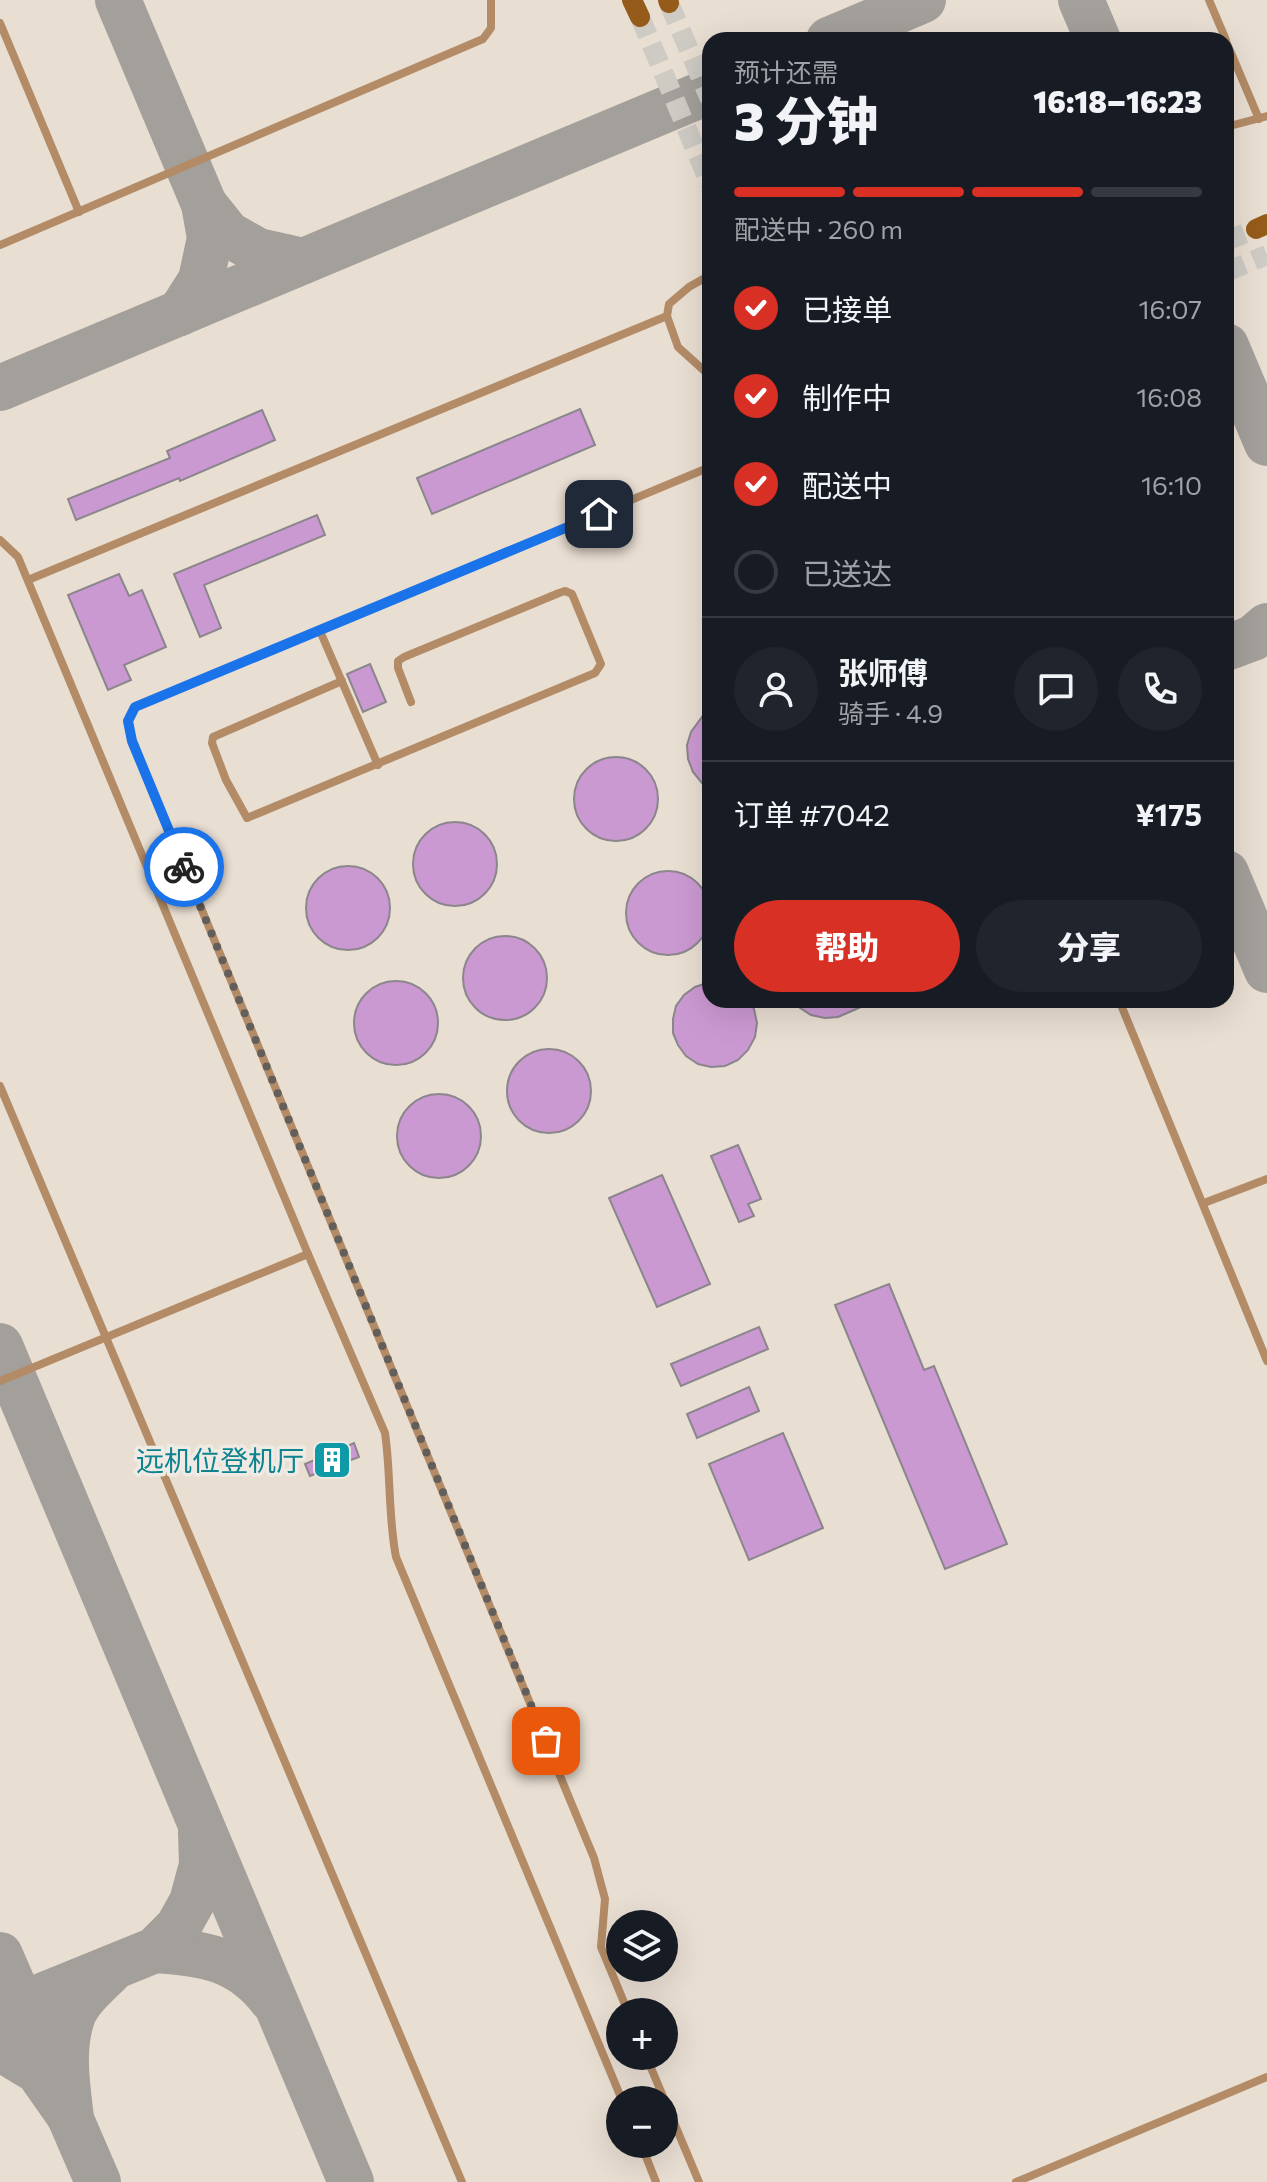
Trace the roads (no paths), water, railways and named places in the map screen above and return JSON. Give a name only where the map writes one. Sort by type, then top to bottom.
[{"type":"lane","points":[[0,245],[483,39],[491,28],[491,0]]},
{"type":"lane","points":[[1209,0],[1223,32]]},
{"type":"lane","points":[[0,23],[79,212]]},
{"type":"lane","points":[[1234,57],[1263,117],[1234,125]]},
{"type":"lane","points":[[702,280],[669,304],[667,316],[678,347],[702,369]]},
{"type":"lane","points":[[28,580],[667,316]]},
{"type":"lane","points":[[622,1998],[601,1947],[605,1899],[594,1858],[132,741],[128,721],[135,707],[702,470]]},
{"type":"lane","points":[[0,540],[18,557],[28,580],[385,1433],[391,1529],[396,1557],[616,2086]]},
{"type":"lane","points":[[342,681],[213,737],[212,743],[226,780],[243,816],[250,819],[600,670],[601,664],[572,594],[559,593],[398,661],[411,702]]},
{"type":"lane","points":[[320,631],[378,765]]},
{"type":"lane","points":[[1122,1008],[1267,1361]]},
{"type":"lane","points":[[0,1086],[462,2182]]},
{"type":"lane","points":[[1204,1203],[1267,1179]]},
{"type":"lane","points":[[0,1381],[308,1254]]},
{"type":"lane","points":[[652,2070],[699,2182]]},
{"type":"lane","points":[[1016,2182],[1267,2077]]},
{"type":"lane","points":[[647,2158],[656,2182]]},
{"type":"tunnel","points":[[669,3],[702,80]]},
{"type":"tunnel","points":[[640,17],[702,165]]},
{"type":"tunnel","points":[[1234,238],[1256,229]]},
{"type":"tunnel","points":[[1234,269],[1267,255]]},
{"type":"place","name":"远机位登机厅","points":[[332,1460]]}]
